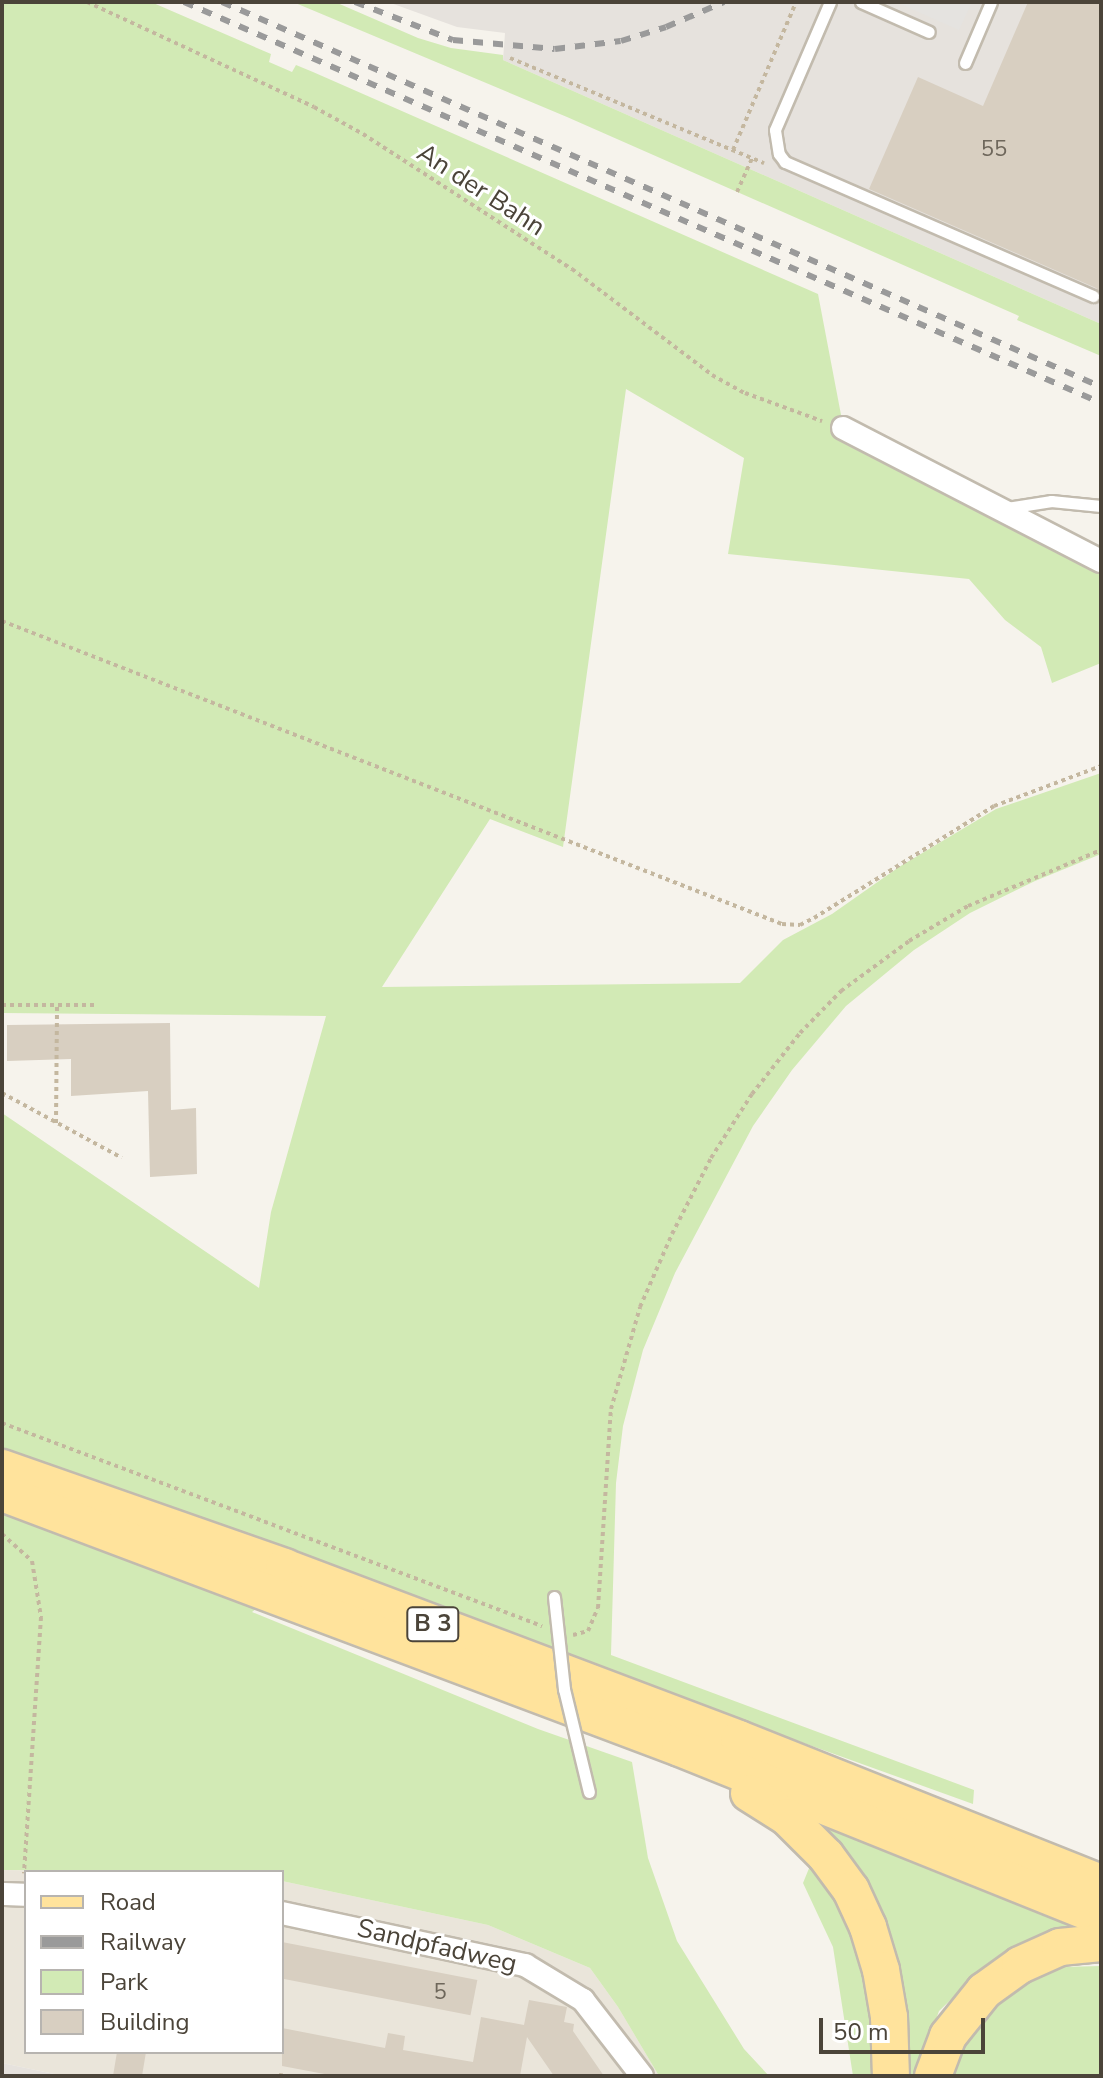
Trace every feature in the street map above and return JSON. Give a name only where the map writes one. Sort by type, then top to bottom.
[{"type":"main road","name":"B 3","points":[[2,1468],[313,1578],[739,1739],[1101,1883]]},
{"type":"main road","name":"B 3","points":[[2,1493],[680,1748],[1101,1917]]},
{"type":"main road","points":[[680,1748],[787,1817],[826,1856],[851,1890],[868,1927],[881,1970],[889,2017],[891,2076]]},
{"type":"main road","points":[[933,2076],[948,2036],[984,1991],[1020,1965],[1060,1947],[1101,1943]]},
{"type":"street","points":[[843,428],[1101,561]]},
{"type":"street","name":"Sandpfadweg","points":[[284,1913],[525,1965],[583,2000],[642,2076]]},
{"type":"lane","points":[[830,2],[775,130],[779,154],[798,169],[1093,296]]},
{"type":"lane","points":[[861,2],[929,32]]},
{"type":"lane","points":[[965,63],[991,2]]},
{"type":"lane","points":[[996,509],[1051,501],[1101,506]]},
{"type":"lane","points":[[554,1597],[568,1712],[589,1792]]},
{"type":"path","name":"An der Bahn","points":[[87,2],[314,107],[363,134],[572,269],[712,375],[745,393],[843,428]]},
{"type":"path","points":[[733,150],[796,2]]},
{"type":"path","points":[[510,58],[772,167],[798,169]]},
{"type":"path","points":[[737,192],[752,158]]},
{"type":"path","points":[[2,621],[782,924],[800,925],[814,918],[994,806],[1101,766]]},
{"type":"path","points":[[568,1634],[588,1631],[598,1608],[611,1409],[640,1307],[672,1234],[711,1158],[752,1094],[800,1033],[841,991],[909,941],[968,906],[1101,850]]},
{"type":"path","points":[[2,1005],[95,1005]]},
{"type":"path","points":[[56,1123],[57,1005]]},
{"type":"path","points":[[2,1093],[122,1158]]},
{"type":"path","points":[[2,1423],[555,1630]]},
{"type":"path","points":[[2,1534],[32,1561],[41,1617],[17,1895]]},
{"type":"path","points":[[279,2075],[287,2076]]},
{"type":"shaded area","points":[[388,2],[1101,2],[1101,324],[503,60],[505,33],[457,27]]},
{"type":"shaded area","points":[[896,2],[972,2],[959,30]]},
{"type":"shaded area","points":[[2,1870],[24,1870],[24,2054],[284,2054],[284,1881],[488,1925],[590,1968],[618,2007],[659,2076],[64,2076],[2,2063]]},
{"type":"shaded area","points":[[2,2063],[64,2076],[2,2076]]},
{"type":"green space","points":[[2,2],[151,2],[271,54],[269,62],[292,72],[296,65],[313,72],[818,294],[842,420],[1101,567],[1101,663],[1052,683],[1041,647],[1005,620],[969,579],[728,554],[744,458],[626,389],[563,847],[490,819],[382,987],[740,983],[783,940],[832,914],[899,867],[996,809],[1101,773],[1101,854],[1035,881],[970,913],[914,950],[846,1006],[792,1070],[753,1126],[675,1273],[643,1350],[623,1426],[616,1483],[611,1655],[974,1790],[973,1804],[2,1454],[2,1113],[259,1288],[271,1212],[326,1016],[2,1013]]},
{"type":"green space","points":[[293,2],[335,2],[418,38],[451,48],[503,55],[503,60],[1101,324],[1101,356],[1017,320],[1019,316],[567,117]]},
{"type":"green space","points":[[2,1507],[263,1603],[252,1612],[538,1729],[632,1762],[648,1858],[677,1941],[744,2049],[769,2076],[659,2076],[618,2007],[590,1968],[488,1925],[284,1881],[284,1870],[2,1870]]},
{"type":"green space","points":[[811,1811],[1080,1920],[1090,1934],[1012,1952],[984,1968],[939,2011],[916,2076],[901,2076]]},
{"type":"green space","points":[[812,1861],[838,1894],[863,1955],[873,2012],[876,2076],[853,2076],[833,1947],[803,1883]]},
{"type":"green space","points":[[1101,1966],[1101,2076],[947,2076],[965,2036],[987,2008],[1021,1981],[1061,1967]]},
{"type":"building","points":[[1028,2],[1101,2],[1101,294],[1096,288],[869,189],[918,77],[983,106]]},
{"type":"building","points":[[170,1023],[171,1110],[196,1108],[197,1174],[150,1177],[148,1091],[71,1096],[71,1059],[7,1061],[7,1025]]},
{"type":"building","points":[[284,1942],[477,1980],[470,2015],[284,1979]]},
{"type":"building","points":[[529,2000],[567,2007],[564,2022],[574,2024],[573,2031],[604,2076],[554,2076],[527,2037],[520,2076],[335,2076],[282,2066],[284,2028],[385,2048],[388,2033],[405,2036],[403,2050],[473,2062],[481,2017],[524,2025]]},
{"type":"building","points":[[117,2054],[146,2054],[142,2076],[113,2076]]},
{"type":"railway","points":[[184,2],[1101,403]]},
{"type":"railway","points":[[222,2],[1101,387]]},
{"type":"railway","points":[[355,2],[453,40],[555,49],[621,41],[666,27],[724,2]]}]
